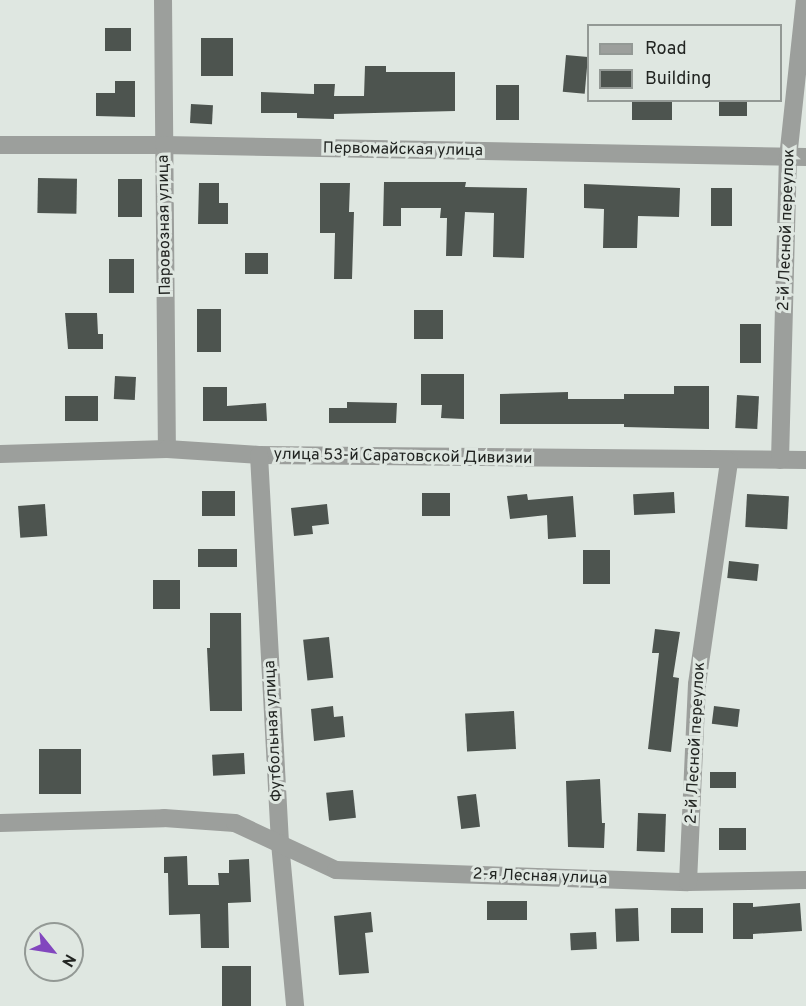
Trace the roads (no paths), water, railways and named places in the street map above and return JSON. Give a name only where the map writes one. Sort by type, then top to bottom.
[{"type":"street","name":"Паровозная улица","points":[[163,0],[167,449]]},
{"type":"street","name":"2-й Лесной переулок","points":[[780,460],[806,0]]},
{"type":"street","name":"Первомайская улица","points":[[0,145],[164,145],[797,157]]},
{"type":"street","name":"улица 53-й Саратовской Дивизии","points":[[0,454],[167,449],[259,455],[806,460]]},
{"type":"street","name":"Футбольная улица","points":[[259,455],[280,843],[295,1006]]},
{"type":"street","name":"2-й Лесной переулок","points":[[688,882],[697,684],[729,461]]},
{"type":"street","name":"2-я Лесная улица","points":[[0,823],[164,818],[235,823],[336,870],[688,882],[806,880]]}]
